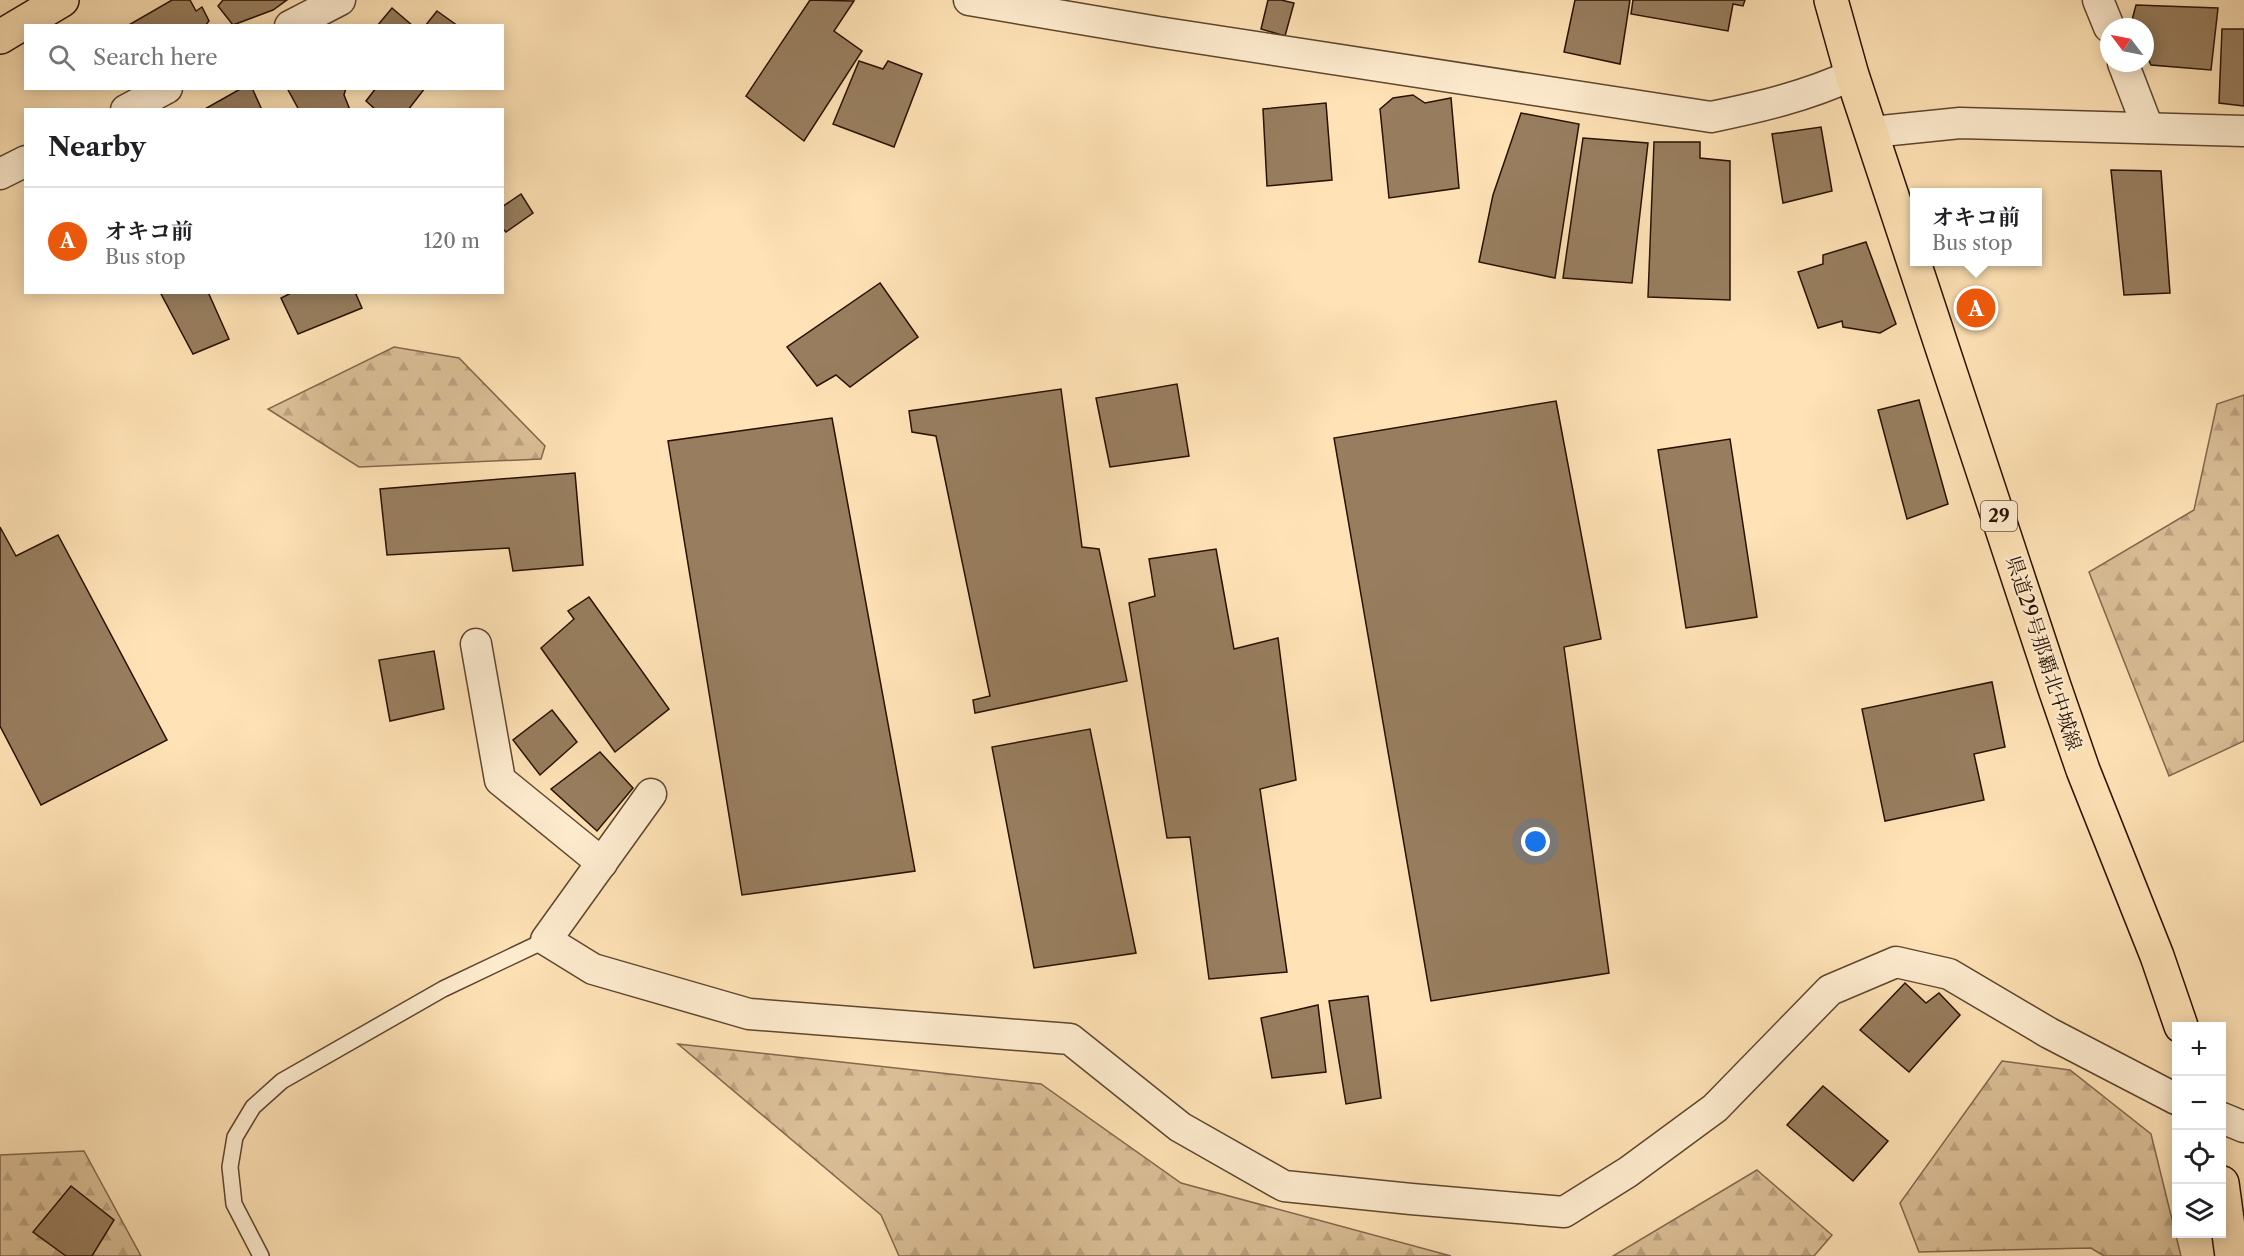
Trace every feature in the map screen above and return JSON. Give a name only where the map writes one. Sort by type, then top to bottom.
[{"type":"main road","points":[[0,37],[62,0]]},
{"type":"main road","name":"県道29号那覇北中城線","points":[[1831,0],[1852,75],[1910,247]]},
{"type":"main road","name":"県道29号那覇北中城線","points":[[1916,266],[2083,770],[2157,956],[2180,1022]]},
{"type":"main road","points":[[2222,1184],[2236,1249]]},
{"type":"street","points":[[294,24],[340,0]]},
{"type":"street","points":[[969,0],[1158,32],[1711,117],[1764,106],[1819,89],[1852,75]]},
{"type":"street","points":[[2098,0],[2105,18]]},
{"type":"street","points":[[2126,72],[2148,128]]},
{"type":"street","points":[[130,108],[163,90]]},
{"type":"street","points":[[1872,132],[1960,123],[2244,131]]},
{"type":"street","points":[[0,174],[24,162]]},
{"type":"street","points":[[476,645],[500,780],[602,863]]},
{"type":"street","points":[[651,794],[546,940],[593,969],[749,1014],[1070,1039],[1179,1127],[1284,1186],[1564,1212],[1628,1172],[1714,1108],[1830,990],[1896,962],[1949,974],[2049,1033],[2172,1097]]},
{"type":"street","points":[[2226,1120],[2244,1127]]},
{"type":"lane","points":[[261,1256],[234,1204],[230,1167],[235,1137],[253,1107],[282,1080],[443,989],[546,940]]},
{"type":"green space","points":[[394,347],[459,358],[545,446],[541,459],[359,467],[268,409]]},
{"type":"green space","points":[[2244,395],[2244,741],[2169,776],[2089,572],[2194,510],[2217,404]]},
{"type":"green space","points":[[678,1044],[1041,1084],[1181,1183],[1451,1256],[899,1256],[881,1215]]},
{"type":"green space","points":[[2002,1061],[2070,1070],[2151,1134],[2172,1219],[2172,1238],[2177,1238],[2181,1256],[2104,1256],[2091,1248],[1919,1252],[1900,1203]]},
{"type":"green space","points":[[84,1151],[141,1256],[0,1256],[0,1155]]},
{"type":"green space","points":[[1757,1170],[1832,1235],[1814,1256],[1613,1256]]},
{"type":"building","points":[[172,0],[190,0],[196,11],[202,7],[209,21],[207,24],[130,24]]},
{"type":"building","points":[[223,0],[287,0],[273,10],[236,24],[232,24],[218,6]]},
{"type":"building","points":[[810,0],[854,1],[834,31],[862,51],[804,141],[746,96]]},
{"type":"building","points":[[1268,0],[1294,3],[1285,36],[1261,29]]},
{"type":"building","points":[[1575,0],[1630,0],[1620,64],[1564,52]]},
{"type":"building","points":[[1633,0],[1745,0],[1743,6],[1733,4],[1728,31],[1631,14]]},
{"type":"building","points":[[2136,5],[2218,8],[2211,70],[2154,65],[2154,18],[2133,18]]},
{"type":"building","points":[[392,8],[411,24],[379,24]]},
{"type":"building","points":[[437,11],[455,24],[427,24]]},
{"type":"building","points":[[2222,29],[2244,29],[2244,106],[2219,103]]},
{"type":"building","points":[[859,61],[883,69],[888,61],[922,74],[894,147],[833,124]]},
{"type":"building","points":[[238,90],[253,90],[261,108],[207,108]]},
{"type":"building","points":[[288,90],[345,90],[344,95],[349,108],[298,108]]},
{"type":"building","points":[[374,90],[423,90],[410,108],[374,108],[366,101]]},
{"type":"building","points":[[1413,95],[1425,103],[1451,98],[1459,188],[1389,198],[1380,109],[1393,98]]},
{"type":"building","points":[[1326,103],[1332,180],[1267,186],[1263,109]]},
{"type":"building","points":[[1521,113],[1579,124],[1555,278],[1479,262],[1493,195]]},
{"type":"building","points":[[1821,127],[1832,191],[1783,203],[1772,134]]},
{"type":"building","points":[[1583,138],[1648,143],[1632,283],[1563,278]]},
{"type":"building","points":[[1654,142],[1700,142],[1700,158],[1730,161],[1730,300],[1648,297]]},
{"type":"building","points":[[2111,170],[2161,171],[2170,293],[2124,295]]},
{"type":"building","points":[[521,194],[533,213],[506,232],[504,230],[504,206]]},
{"type":"building","points":[[1866,242],[1896,324],[1880,333],[1843,327],[1842,321],[1818,328],[1798,272],[1823,264],[1823,255]]},
{"type":"building","points":[[880,283],[918,337],[850,387],[836,375],[817,386],[787,347]]},
{"type":"building","points":[[161,294],[209,294],[229,339],[193,354]]},
{"type":"building","points":[[289,294],[356,294],[362,308],[298,334],[281,298]]},
{"type":"building","points":[[1177,384],[1189,456],[1110,467],[1096,398]]},
{"type":"building","points":[[1061,389],[1082,547],[1099,549],[1127,681],[975,713],[973,700],[990,696],[936,436],[912,432],[909,411]]},
{"type":"building","points":[[1919,400],[1948,504],[1907,519],[1878,410]]},
{"type":"building","points":[[1556,401],[1601,639],[1564,647],[1609,973],[1431,1001],[1334,438]]},
{"type":"building","points":[[832,418],[915,871],[742,895],[668,441]]},
{"type":"building","points":[[1730,439],[1757,617],[1686,628],[1658,450]]},
{"type":"building","points":[[575,473],[583,565],[513,571],[509,548],[387,555],[380,489]]},
{"type":"building","points":[[0,527],[16,556],[58,535],[167,740],[41,805],[0,726]]},
{"type":"building","points":[[1216,549],[1234,649],[1278,638],[1296,780],[1260,789],[1287,972],[1209,979],[1190,837],[1167,838],[1129,603],[1155,596],[1149,559]]},
{"type":"building","points":[[589,597],[669,709],[615,752],[541,648],[574,619],[568,611]]},
{"type":"building","points":[[434,651],[444,709],[390,721],[379,660]]},
{"type":"building","points":[[1992,682],[2005,747],[1974,754],[1984,800],[1885,821],[1862,709]]},
{"type":"building","points":[[552,710],[577,742],[540,775],[513,740]]},
{"type":"building","points":[[1090,729],[1136,953],[1034,968],[992,747]]},
{"type":"building","points":[[600,752],[633,788],[597,831],[551,789]]},
{"type":"building","points":[[1905,983],[1926,1003],[1939,993],[1960,1015],[1909,1072],[1860,1030]]},
{"type":"building","points":[[1368,996],[1381,1098],[1346,1104],[1329,1001]]},
{"type":"building","points":[[1318,1005],[1326,1072],[1272,1078],[1261,1018]]},
{"type":"building","points":[[1823,1086],[1888,1141],[1853,1181],[1787,1125]]},
{"type":"building","points":[[71,1186],[114,1220],[92,1256],[66,1256],[33,1232]]},
{"type":"place","name":"オキコ前","points":[[1976,308]]}]
